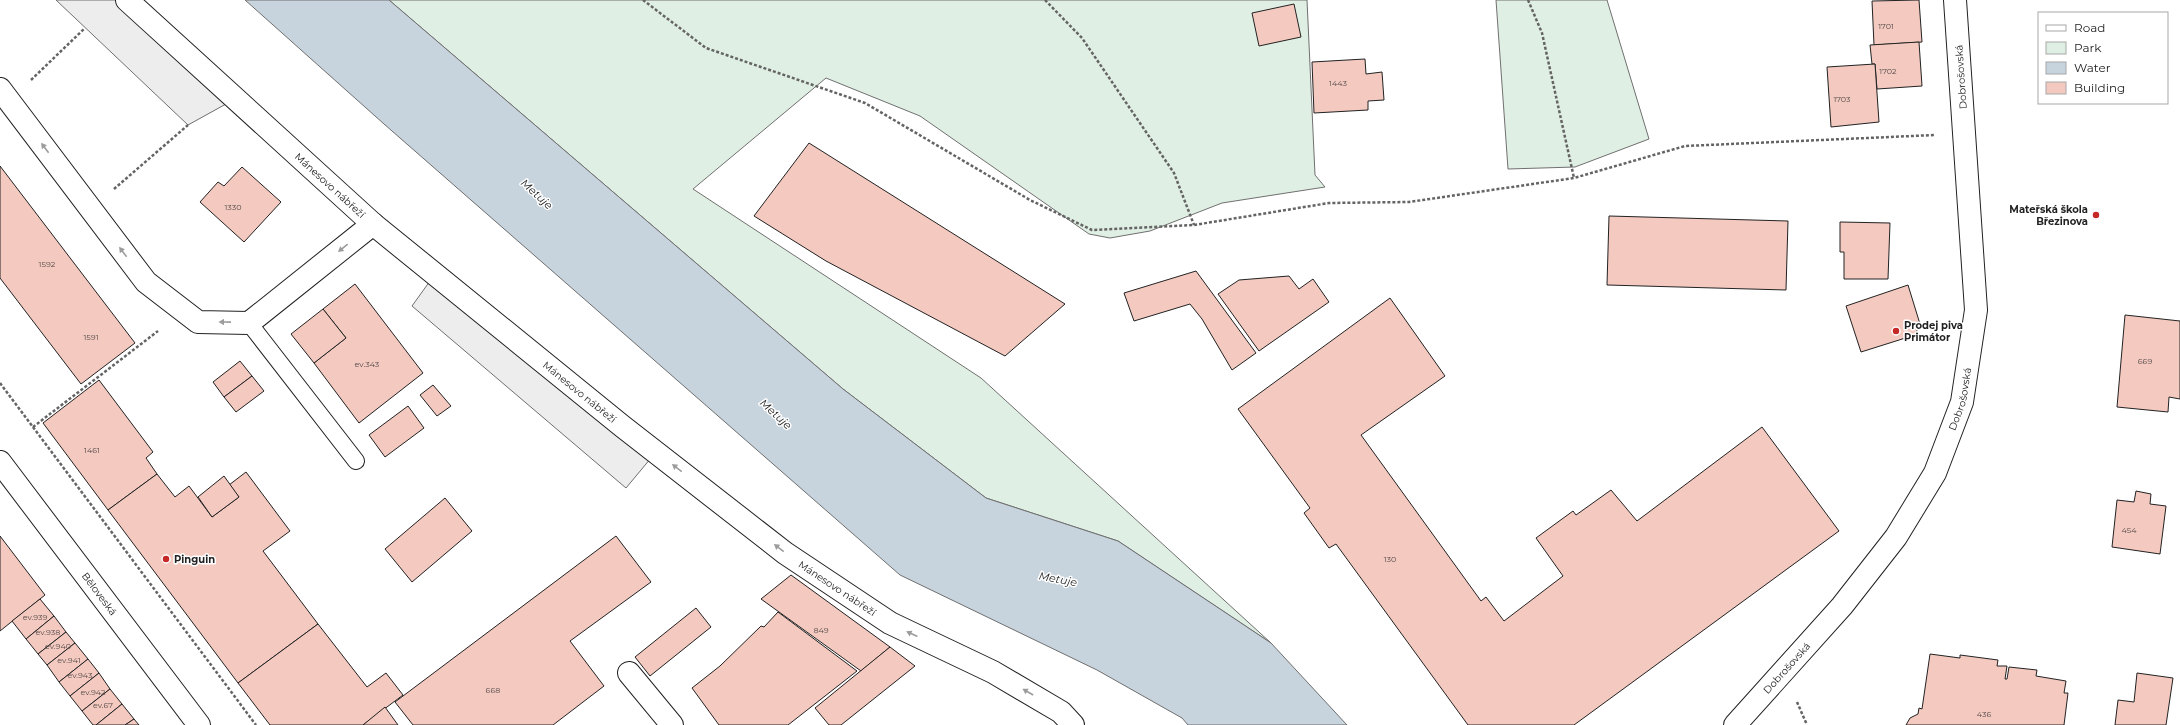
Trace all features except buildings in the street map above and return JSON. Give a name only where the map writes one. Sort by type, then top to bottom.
[{"type":"street","name":"Mánesovo nábřeží","points":[[127,0],[373,224],[622,426],[785,553],[890,623],[993,672],[1060,721]]},
{"type":"street","name":"Dobrošovská","points":[[1735,725],[1842,606],[1891,544],[1937,466],[1962,402],[1976,310],[1955,0]]},
{"type":"street","points":[[5,95],[146,282],[198,322],[249,323],[373,224]]},
{"type":"street","name":"Běloveská","points":[[0,462],[199,725]]},
{"type":"street","points":[[629,673],[672,725]]},
{"type":"lane","points":[[249,323],[356,461]]},
{"type":"path","points":[[643,0],[706,48],[865,103],[1030,200],[1092,230],[1194,225],[1329,203],[1409,202],[1574,178],[1685,146],[1965,133]]},
{"type":"path","points":[[1045,0],[1082,38],[1174,173],[1194,225]]},
{"type":"path","points":[[1528,0],[1542,33],[1574,178]]},
{"type":"path","points":[[5,95],[85,28]]},
{"type":"path","points":[[91,209],[188,125]]},
{"type":"path","points":[[33,427],[183,311]]},
{"type":"path","points":[[0,383],[256,725]]},
{"type":"green space","points":[[389,0],[1307,0],[1315,175],[1325,187],[1222,203],[1150,231],[1110,238],[1089,234],[920,116],[826,78],[693,189],[981,378],[1271,643],[1118,541],[986,498],[843,389]]},
{"type":"green space","points":[[1496,0],[1607,0],[1649,139],[1575,167],[1508,169]]},
{"type":"shaded area","points":[[56,0],[127,0],[235,99],[188,125]]},
{"type":"shaded area","points":[[435,274],[656,452],[626,488],[412,306]]},
{"type":"water","name":"Metuje","points":[[245,0],[389,0],[843,389],[986,498],[1118,541],[1271,643],[1347,725],[1188,725],[1182,718],[1097,670],[900,575],[384,124]]},
{"type":"place","name":"Mateřská škola Březinova","points":[[2096,215]]},
{"type":"place","name":"Prodej piva Primátor","points":[[1896,331]]},
{"type":"place","name":"Pinguin","points":[[166,559]]}]
